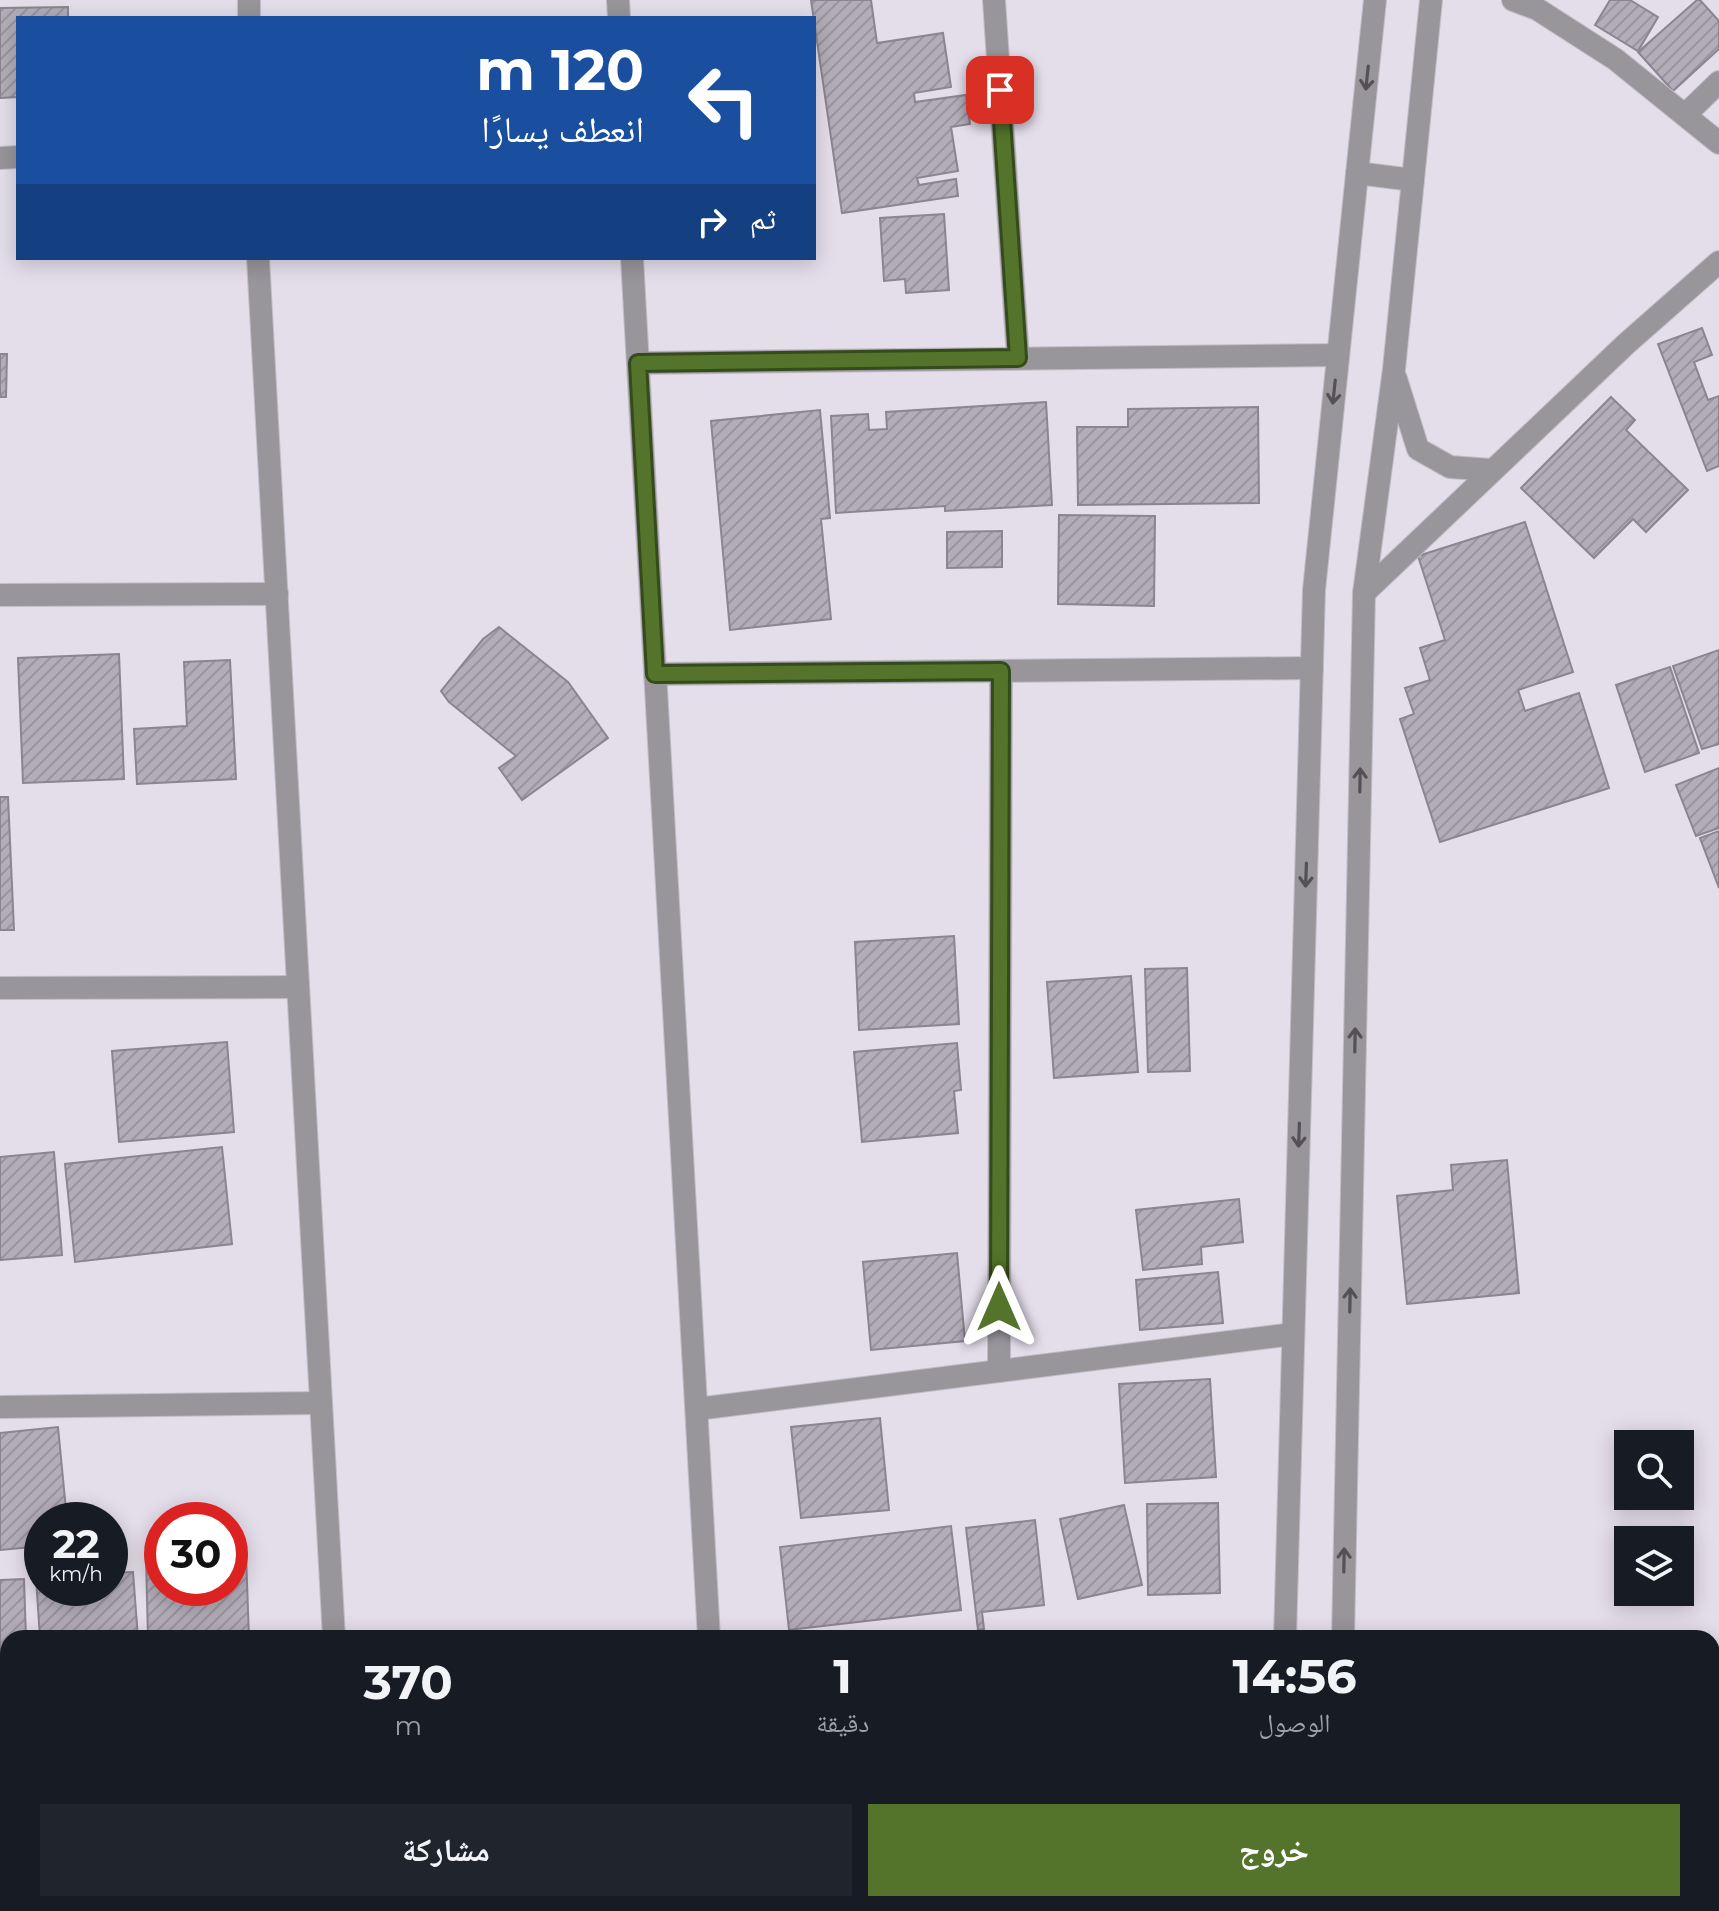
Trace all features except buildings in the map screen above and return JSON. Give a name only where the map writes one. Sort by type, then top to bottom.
[{"type":"street","points":[[994,0],[1018,358]]},
{"type":"street","points":[[1285,1630],[1314,590],[1375,0]]},
{"type":"street","points":[[1343,1630],[1364,593],[1394,369],[1431,0]]},
{"type":"street","points":[[1513,0],[1537,9],[1615,59],[1719,143]]},
{"type":"street","points":[[1685,115],[1719,82]]},
{"type":"street","points":[[1357,173],[1413,180]]},
{"type":"street","points":[[258,260],[334,1630]]},
{"type":"street","points":[[632,260],[709,1630]]},
{"type":"street","points":[[1364,593],[1626,344],[1719,262]]},
{"type":"street","points":[[638,363],[1338,355]]},
{"type":"street","points":[[1394,369],[1418,449],[1450,467],[1491,470]]},
{"type":"street","points":[[0,595],[277,594]]},
{"type":"street","points":[[655,674],[1312,668]]},
{"type":"street","points":[[999,1371],[1001,671]]},
{"type":"street","points":[[0,988],[298,987]]},
{"type":"street","points":[[697,1409],[1293,1334]]},
{"type":"street","points":[[0,1407],[321,1403]]},
{"type":"route","points":[[999,1307],[1001,671],[655,674],[638,363],[1018,358],[1000,90]]}]
